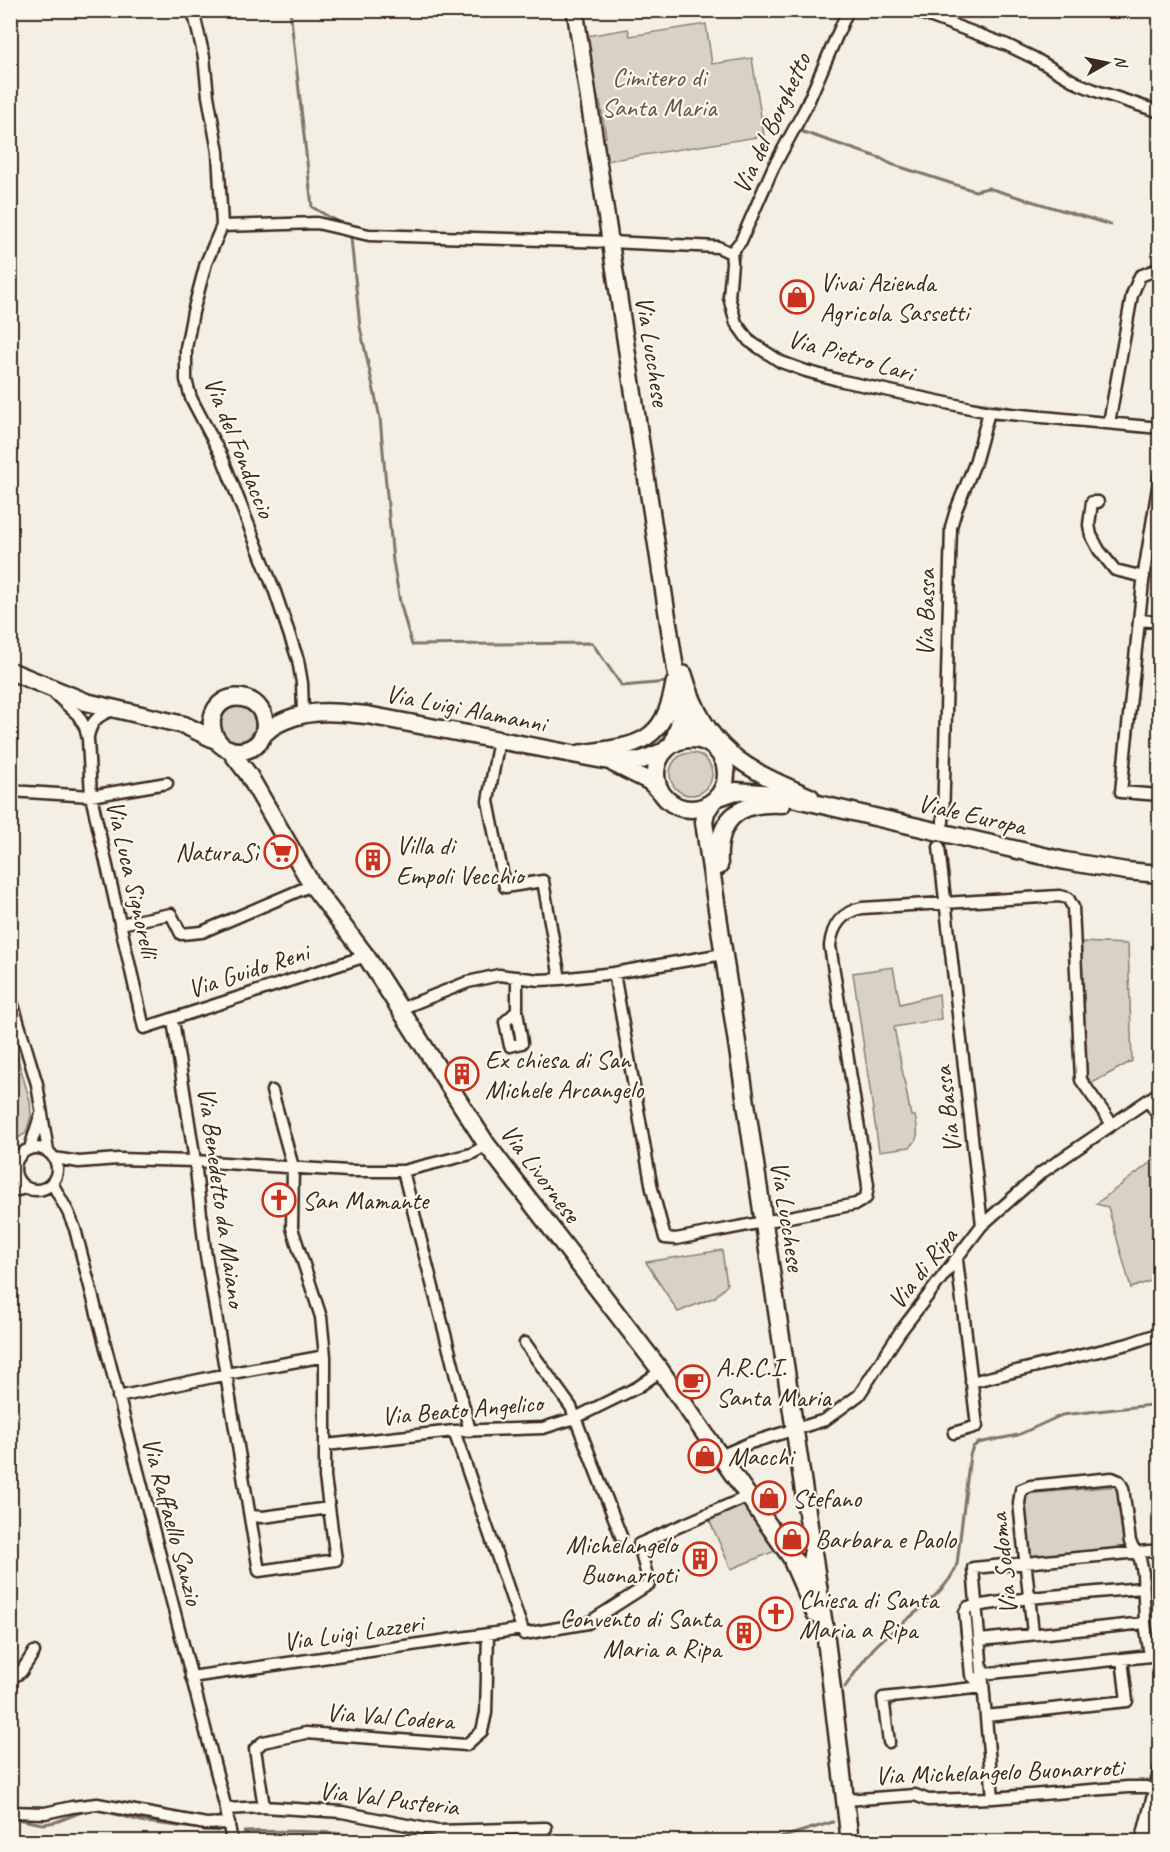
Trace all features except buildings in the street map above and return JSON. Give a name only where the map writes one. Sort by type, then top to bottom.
[{"type":"main road","name":"Via Lucchese","points":[[575,10],[680,699],[680,723],[657,766],[657,784],[661,792]]},
{"type":"main road","points":[[668,610],[688,689],[697,711],[710,731],[727,751],[745,766],[766,778],[836,808]]},
{"type":"main road","points":[[573,754],[624,747],[642,740],[655,730],[666,716],[672,696],[675,667],[673,647]]},
{"type":"main road","name":"Via Livornese","points":[[13,671],[43,686],[86,702],[161,718],[196,729],[223,745]]},
{"type":"main road","name":"Via Livornese","points":[[161,718],[194,717],[236,698],[244,698],[259,706]]},
{"type":"main road","name":"Via Lucchese","points":[[680,699],[690,727],[702,741],[717,750],[726,766],[726,782],[706,812],[704,822],[826,1639]]},
{"type":"main road","name":"Via Livornese","points":[[220,704],[215,711],[212,726],[223,745],[259,791],[312,885],[366,956],[487,1145],[661,1371],[790,1556],[826,1639]]},
{"type":"main road","name":"Via Luigi Alamanni","points":[[259,706],[279,712],[337,712],[367,715],[609,761],[642,760],[668,748]]},
{"type":"main road","points":[[223,745],[246,750],[254,747],[264,733],[265,719],[259,706]]},
{"type":"main road","name":"Via Luigi Alamanni","points":[[264,733],[308,713]]},
{"type":"main road","points":[[668,748],[682,740],[702,741]]},
{"type":"main road","name":"Via Luigi Alamanni","points":[[609,761],[649,781],[661,792]]},
{"type":"main road","name":"Viale Europa","points":[[726,766],[746,780],[775,794]]},
{"type":"main road","name":"Viale Europa","points":[[716,800],[735,791],[775,794],[1065,861],[1160,874]]},
{"type":"main road","points":[[661,792],[675,806],[684,809],[694,810],[716,800]]},
{"type":"main road","points":[[723,954],[725,931],[718,849],[720,833],[726,824],[750,805],[775,803],[836,808]]},
{"type":"main road","points":[[790,1556],[806,1571],[810,1568],[812,1554]]},
{"type":"main road","points":[[826,1639],[850,1842]]},
{"type":"street","points":[[194,10],[204,57],[218,152],[222,226],[317,223],[369,235],[708,246],[731,253]]},
{"type":"street","name":"Via del Borghetto","points":[[731,253],[741,241],[773,168],[806,107],[848,10]]},
{"type":"street","points":[[913,10],[1007,45],[1077,83],[1160,112]]},
{"type":"street","name":"Via del Fondaccio","points":[[222,226],[206,263],[193,312],[186,348],[186,380],[191,398],[222,457],[275,592],[298,660],[308,713]]},
{"type":"street","name":"Via Pietro Lari","points":[[731,253],[731,308],[742,332],[761,351],[781,362],[806,371],[921,399],[989,412],[1160,428]]},
{"type":"street","points":[[1109,423],[1132,295],[1140,276],[1160,268]]},
{"type":"street","name":"Via Bassa","points":[[943,822],[951,527],[975,463],[989,412]]},
{"type":"street","points":[[1160,475],[1144,577],[1121,792],[1160,795]]},
{"type":"street","points":[[1098,502],[1092,502],[1089,525],[1091,535],[1099,550],[1114,570],[1144,577]]},
{"type":"street","points":[[1140,620],[1160,622]]},
{"type":"street","points":[[43,686],[62,699],[78,715],[85,727],[88,739]]},
{"type":"street","points":[[88,739],[94,720],[115,710]]},
{"type":"street","name":"Via Luca Signorelli","points":[[88,739],[91,796],[144,1028]]},
{"type":"street","points":[[499,739],[488,801],[505,887],[543,881],[560,979]]},
{"type":"street","points":[[10,791],[91,796],[167,783]]},
{"type":"street","name":"Via Bassa","points":[[939,847],[982,1225]]},
{"type":"street","points":[[120,924],[171,915],[181,934],[201,932],[312,885]]},
{"type":"street","points":[[614,973],[652,1189],[665,1238],[676,1239],[856,1204],[866,1198],[868,1185],[830,946],[831,936],[842,917],[851,910],[1059,896],[1068,898],[1073,907],[1081,1080],[1112,1124]]},
{"type":"street","points":[[400,1009],[468,982],[499,975],[539,980],[560,979],[614,973],[723,954]]},
{"type":"street","name":"Via Guido Reni","points":[[144,1028],[366,956]]},
{"type":"street","points":[[517,976],[517,1011]]},
{"type":"street","points":[[10,995],[34,1071],[51,1155],[57,1165],[54,1179]]},
{"type":"street","name":"Via Benedetto da Maiano","points":[[174,1027],[195,1161],[205,1250],[259,1571],[336,1560],[328,1508]]},
{"type":"street","points":[[251,1516],[263,1517],[328,1508],[325,1477],[325,1356],[321,1317],[292,1228],[293,1167],[272,1091]]},
{"type":"street","name":"Via di Ripa","points":[[720,1456],[750,1443],[825,1420],[859,1395],[900,1332],[982,1225],[1041,1173],[1160,1092]]},
{"type":"street","points":[[1148,1100],[1160,1119]]},
{"type":"street","points":[[30,1149],[41,1110]]},
{"type":"street","points":[[68,1212],[51,1197],[31,1190],[18,1181],[12,1170],[15,1154],[36,1148],[51,1155],[79,1162],[118,1159],[195,1161],[348,1171],[403,1171],[471,1154],[487,1145]]},
{"type":"street","points":[[10,1192],[48,1187],[54,1179],[79,1162]]},
{"type":"street","points":[[403,1171],[470,1431]]},
{"type":"street","name":"Via Raffaello Sanzio","points":[[54,1179],[75,1229],[226,1809],[232,1842]]},
{"type":"street","points":[[954,1433],[977,1426],[957,1260]]},
{"type":"street","points":[[971,1382],[1128,1344],[1160,1333]]},
{"type":"street","points":[[525,1343],[571,1407],[621,1536]]},
{"type":"street","points":[[118,1397],[325,1356]]},
{"type":"street","name":"Via Beato Angelico","points":[[326,1445],[454,1431],[543,1428],[575,1418],[638,1387],[661,1371]]},
{"type":"street","points":[[454,1431],[523,1632]]},
{"type":"street","name":"Via Sodoma","points":[[1033,1634],[1019,1503],[1021,1490],[1031,1486],[1112,1478],[1119,1481],[1124,1488],[1130,1542],[1137,1552]]},
{"type":"street","name":"Via Luigi Lazzeri","points":[[191,1677],[588,1623],[649,1584],[639,1544],[749,1496]]},
{"type":"street","points":[[993,1798],[973,1568],[1160,1550]]},
{"type":"street","points":[[982,1674],[1155,1655],[1145,1623],[1143,1573],[1137,1552]]},
{"type":"street","points":[[983,1687],[971,1675],[964,1612],[968,1607],[1029,1598],[1142,1588]]},
{"type":"street","points":[[980,1640],[1145,1623]]},
{"type":"street","name":"Via Val Codera","points":[[264,1807],[255,1749],[263,1742],[306,1733],[466,1745],[482,1731],[486,1713],[488,1635]]},
{"type":"street","points":[[10,1679],[21,1672],[34,1652]]},
{"type":"street","points":[[986,1716],[1127,1701],[1122,1659]]},
{"type":"street","points":[[889,1742],[883,1698],[983,1687]]},
{"type":"street","points":[[1149,1842],[1160,1768]]},
{"type":"street","name":"Via Michelangelo Buonarroti","points":[[846,1800],[915,1795],[928,1800],[993,1798],[1128,1787],[1146,1787],[1157,1795]]},
{"type":"street","points":[[1141,1842],[1157,1795]]},
{"type":"street","points":[[10,1812],[45,1813],[97,1804],[206,1824],[229,1823]]},
{"type":"street","name":"Via Val Pusteria","points":[[226,1809],[264,1807],[342,1812],[437,1831],[546,1828]]},
{"type":"green space","name":"Cimitero di Santa Maria","points":[[706,24],[712,64],[752,58],[764,136],[606,161],[603,138],[606,137],[600,102],[597,102],[586,36],[628,29],[630,36]]},
{"type":"green space","points":[[238,707],[250,712],[255,724],[250,736],[238,741],[226,736],[221,724],[226,712]]},
{"type":"green space","points":[[691,753],[706,759],[712,774],[706,789],[691,795],[676,789],[670,774],[676,759]]},
{"type":"green space","points":[[1080,942],[1128,944],[1132,1061],[1092,1083],[1085,1075]]},
{"type":"green space","points":[[893,967],[900,1004],[939,994],[941,1019],[894,1027],[911,1116],[915,1116],[917,1137],[910,1147],[879,1151],[853,973]]},
{"type":"green space","points":[[10,1032],[30,1101],[31,1116],[26,1133],[15,1140],[11,1140]]},
{"type":"green space","points":[[1159,1156],[1159,1278],[1131,1288],[1108,1207],[1096,1204]]},
{"type":"green space","points":[[722,1250],[727,1285],[715,1297],[678,1312],[646,1262]]},
{"type":"green space","points":[[1120,1486],[1128,1548],[1028,1557],[1024,1494]]},
{"type":"green space","points":[[743,1503],[775,1551],[731,1569],[709,1519]]},
{"type":"waterway","points":[[290,10],[312,207],[343,225]]},
{"type":"waterway","points":[[791,125],[842,10]]},
{"type":"waterway","points":[[797,130],[975,191],[988,188],[1111,225]]},
{"type":"waterway","points":[[351,238],[360,327],[380,418],[393,561],[400,602],[412,645],[592,643],[622,686],[667,682]]},
{"type":"waterway","points":[[737,265],[741,248]]},
{"type":"waterway","points":[[738,316],[762,344],[800,363],[845,377],[935,395]]},
{"type":"waterway","points":[[962,401],[1008,407]]},
{"type":"waterway","points":[[845,1687],[873,1649],[932,1599],[951,1576],[957,1564],[970,1455],[973,1447],[978,1443],[1018,1435],[1062,1415],[1160,1404]]},
{"type":"waterway","points":[[96,1809],[145,1822],[218,1831]]},
{"type":"waterway","points":[[10,1818],[43,1824],[56,1822],[84,1811]]},
{"type":"waterway","points":[[766,1842],[833,1822]]},
{"type":"waterway","points":[[244,1832],[331,1833],[382,1842]]},
{"type":"place","name":"Vivai Azienda Agricola Sassetti","points":[[797,297]]},
{"type":"place","name":"NaturaSì","points":[[281,852]]},
{"type":"place","name":"Villa di Empoli Vecchio","points":[[373,860]]},
{"type":"place","name":"Ex chiesa di San Michele Arcangelo","points":[[462,1074]]},
{"type":"place","name":"San Mamante","points":[[279,1200]]},
{"type":"place","name":"A.R.C.I. Santa Maria","points":[[693,1382]]},
{"type":"place","name":"Macchi","points":[[705,1456]]},
{"type":"place","name":"Stefano","points":[[769,1498]]},
{"type":"place","name":"Barbara e Paolo","points":[[792,1539]]},
{"type":"place","name":"Michelangelo Buonarroti","points":[[700,1559]]},
{"type":"place","name":"Chiesa di Santa Maria a Ripa","points":[[776,1614]]},
{"type":"place","name":"Convento di Santa Maria a Ripa","points":[[744,1633]]}]
